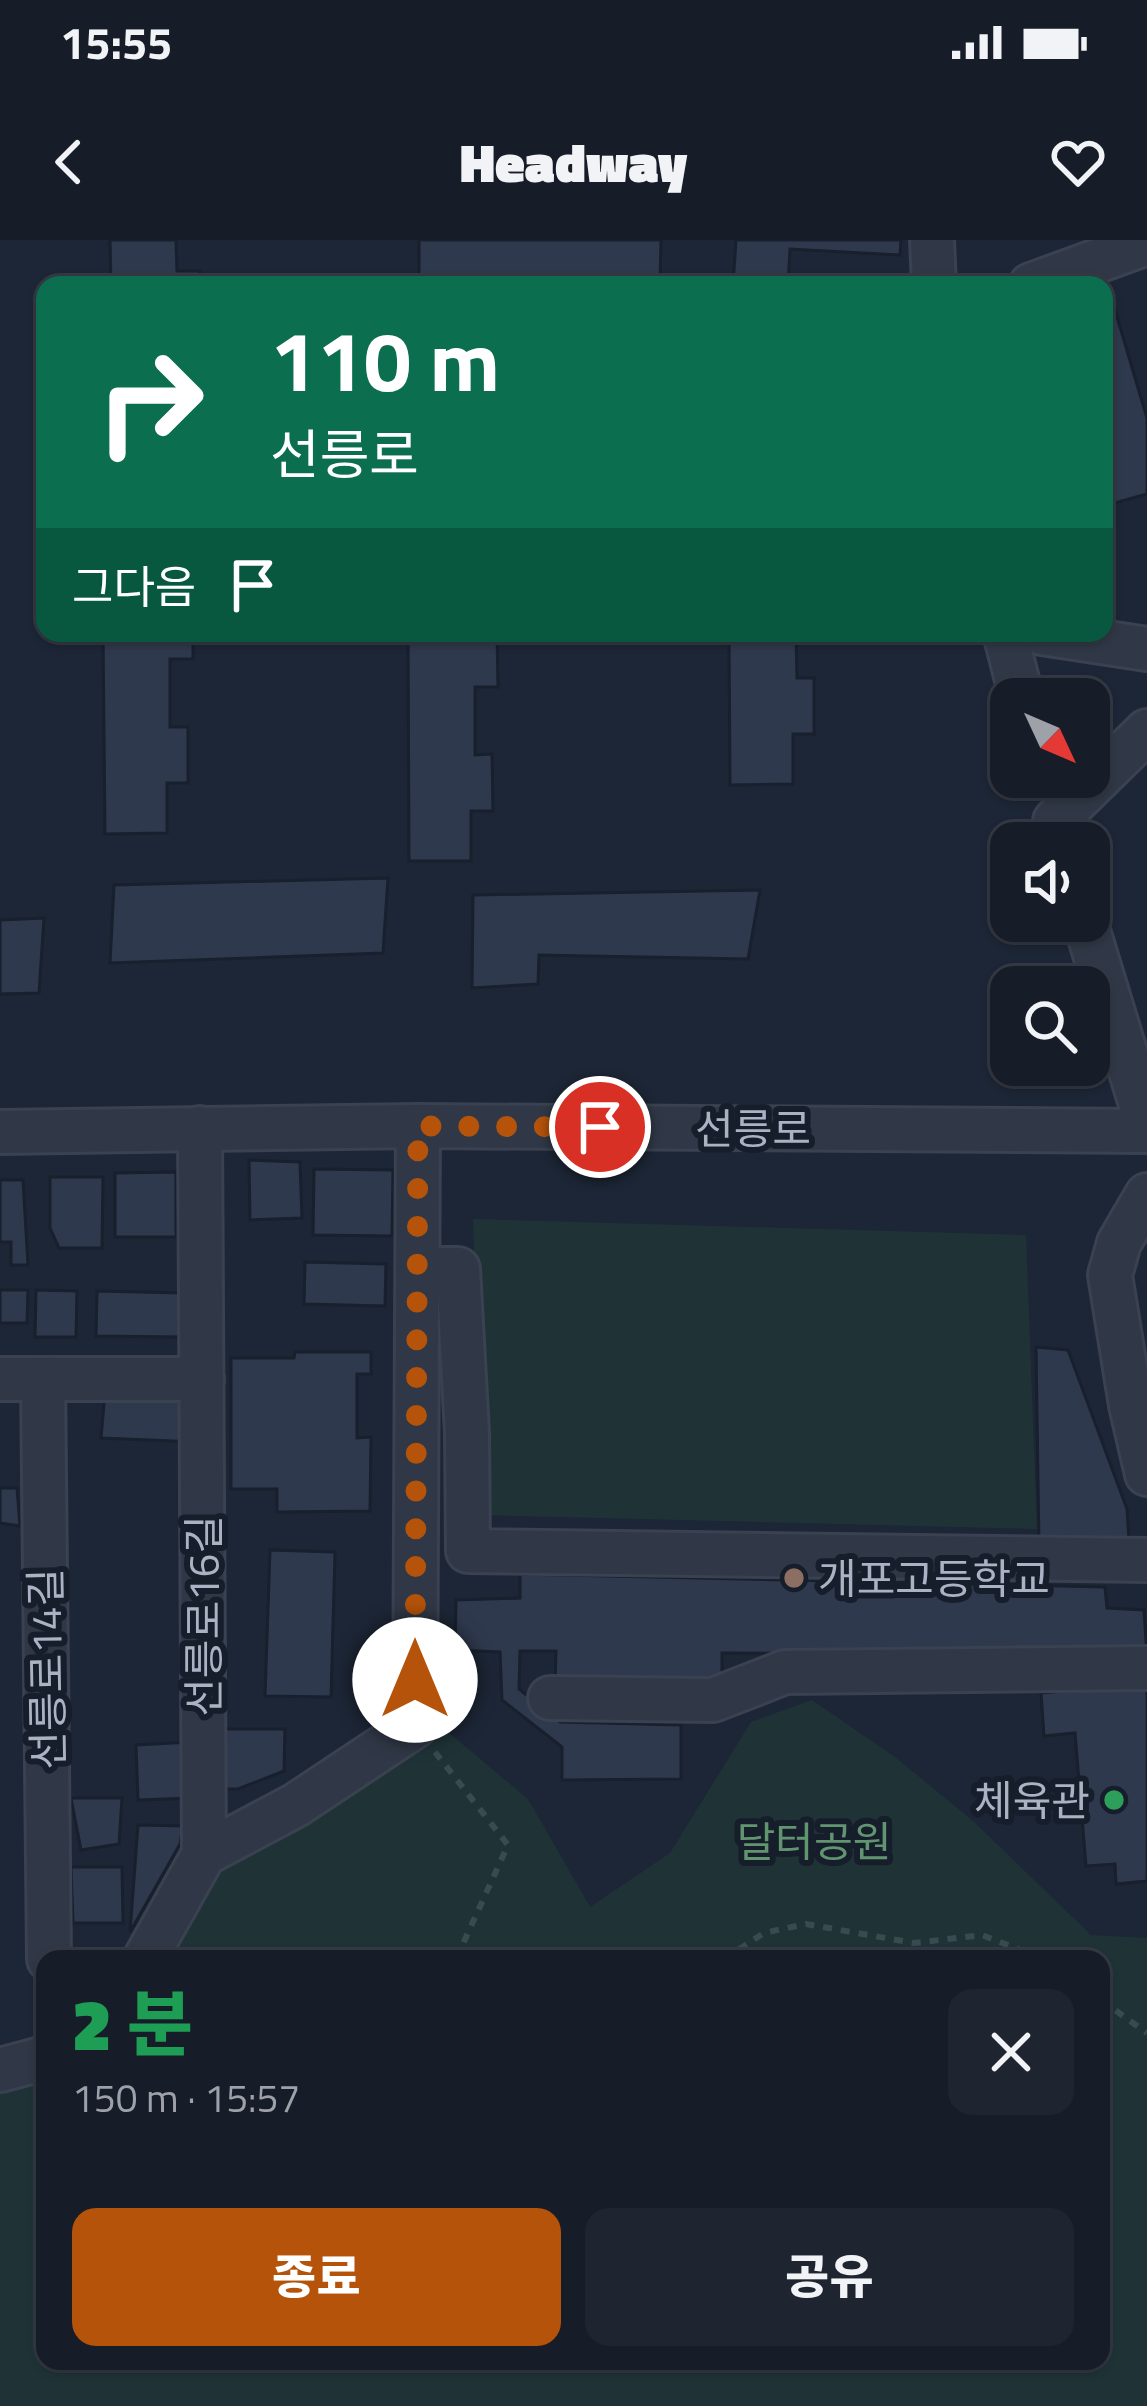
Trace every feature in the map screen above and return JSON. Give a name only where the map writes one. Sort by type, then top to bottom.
[{"type":"street","points":[[932,240],[934,276]]},
{"type":"street","points":[[1056,276],[1147,243]]},
{"type":"street","points":[[1007,642],[1017,678]]},
{"type":"street","points":[[1101,642],[1147,649]]},
{"type":"street","points":[[1067,822],[1147,731]]},
{"type":"street","points":[[1091,942],[1147,1127]]},
{"type":"street","points":[[150,1950],[204,1854],[296,1805],[415,1726],[418,1126]]},
{"type":"street","name":"선릉로","points":[[0,1132],[418,1126],[1147,1127]]},
{"type":"street","name":"선릉로16길","points":[[200,1128],[210,1366],[202,1460],[204,1854]]},
{"type":"street","points":[[1147,1195],[1119,1243],[1110,1275],[1147,1474]]},
{"type":"street","points":[[434,1269],[458,1269],[468,1551],[1147,1560]]},
{"type":"street","points":[[0,1379],[210,1366]]},
{"type":"street","name":"선릉로14길","points":[[44,1379],[50,1950]]},
{"type":"street","points":[[550,1697],[713,1700],[785,1672],[1147,1667]]},
{"type":"street","points":[[0,2070],[36,2060]]},
{"type":"path","points":[[415,1726],[508,1845],[460,1950]]},
{"type":"path","points":[[738,1950],[764,1933],[806,1924],[914,1943],[982,1935],[1020,1950]]},
{"type":"path","points":[[1110,2006],[1147,2033]]},
{"type":"green space","points":[[473,1219],[1026,1235],[1037,1529],[482,1515]]},
{"type":"green space","name":"달터공원","points":[[812,1700],[895,1757],[973,1821],[1091,1935],[1147,1938],[1147,2406],[0,2406],[0,2085],[36,2075],[36,2370],[1110,2370],[1110,1950],[161,1950],[210,1861],[435,1721],[528,1799],[590,1907],[670,1853],[751,1722]]},
{"type":"building","points":[[110,240],[176,240],[177,271],[200,271],[200,276],[111,276]]},
{"type":"building","points":[[419,240],[661,240],[660,276],[419,276]]},
{"type":"building","points":[[736,240],[901,240],[900,255],[790,249],[788,276],[734,276]]},
{"type":"building","points":[[1113,303],[1147,418],[1147,494],[1113,503]]},
{"type":"building","points":[[103,642],[193,642],[193,659],[170,659],[170,727],[188,727],[188,783],[167,783],[167,833],[105,834]]},
{"type":"building","points":[[408,642],[497,642],[498,687],[475,687],[475,755],[492,754],[493,811],[471,811],[471,861],[409,861]]},
{"type":"building","points":[[729,642],[796,642],[797,678],[814,678],[814,734],[793,734],[793,784],[730,785]]},
{"type":"building","points":[[388,878],[383,953],[110,963],[114,885]]},
{"type":"building","points":[[760,890],[748,959],[539,955],[538,984],[472,988],[473,895]]},
{"type":"building","points":[[44,918],[39,993],[0,994],[0,920]]},
{"type":"building","points":[[249,1160],[300,1162],[302,1218],[250,1220]]},
{"type":"building","points":[[314,1169],[393,1170],[392,1236],[313,1235]]},
{"type":"building","points":[[176,1172],[176,1237],[115,1237],[115,1173]]},
{"type":"building","points":[[50,1177],[103,1177],[102,1248],[59,1248],[50,1228]]},
{"type":"building","points":[[0,1180],[23,1180],[28,1265],[11,1265],[11,1242],[0,1242]]},
{"type":"building","points":[[305,1262],[386,1264],[385,1306],[304,1304]]},
{"type":"building","points":[[0,1290],[28,1290],[27,1323],[0,1323]]},
{"type":"building","points":[[36,1290],[77,1291],[76,1337],[35,1337]]},
{"type":"building","points":[[97,1291],[181,1293],[180,1337],[96,1336]]},
{"type":"building","points":[[1036,1347],[1068,1350],[1127,1509],[1130,1556],[1039,1547]]},
{"type":"building","points":[[295,1352],[371,1352],[371,1374],[357,1374],[357,1438],[371,1437],[370,1511],[277,1512],[277,1489],[231,1489],[231,1358],[294,1358]]},
{"type":"building","points":[[105,1392],[196,1395],[197,1442],[101,1438]]},
{"type":"building","points":[[0,1488],[17,1488],[20,1526],[0,1523]]},
{"type":"building","points":[[270,1550],[335,1552],[331,1697],[265,1696]]},
{"type":"building","points":[[520,1574],[1105,1587],[1107,1608],[1144,1610],[1147,1656],[722,1653],[722,1687],[555,1684],[556,1651],[520,1651],[519,1689],[560,1722],[681,1725],[681,1779],[562,1780],[562,1747],[502,1700],[500,1652],[455,1650],[456,1600],[520,1598]]},
{"type":"building","name":"체육관","points":[[1147,1684],[1147,1881],[1116,1884],[1115,1864],[1086,1866],[1075,1733],[1044,1736],[1041,1693]]},
{"type":"building","points":[[219,1729],[285,1729],[284,1771],[238,1789],[218,1789]]},
{"type":"building","points":[[191,1742],[194,1798],[138,1800],[136,1745]]},
{"type":"building","points":[[71,1798],[122,1798],[119,1844],[81,1850]]},
{"type":"building","points":[[138,1825],[183,1826],[180,1844],[130,1932]]},
{"type":"building","points":[[71,1867],[122,1867],[123,1923],[73,1923]]},
{"type":"place","name":"개포고등학교","points":[[794,1578]]},
{"type":"place","name":"체육관","points":[[1114,1800]]},
{"type":"route","points":[[415,1680],[418,1126],[600,1127]]}]
